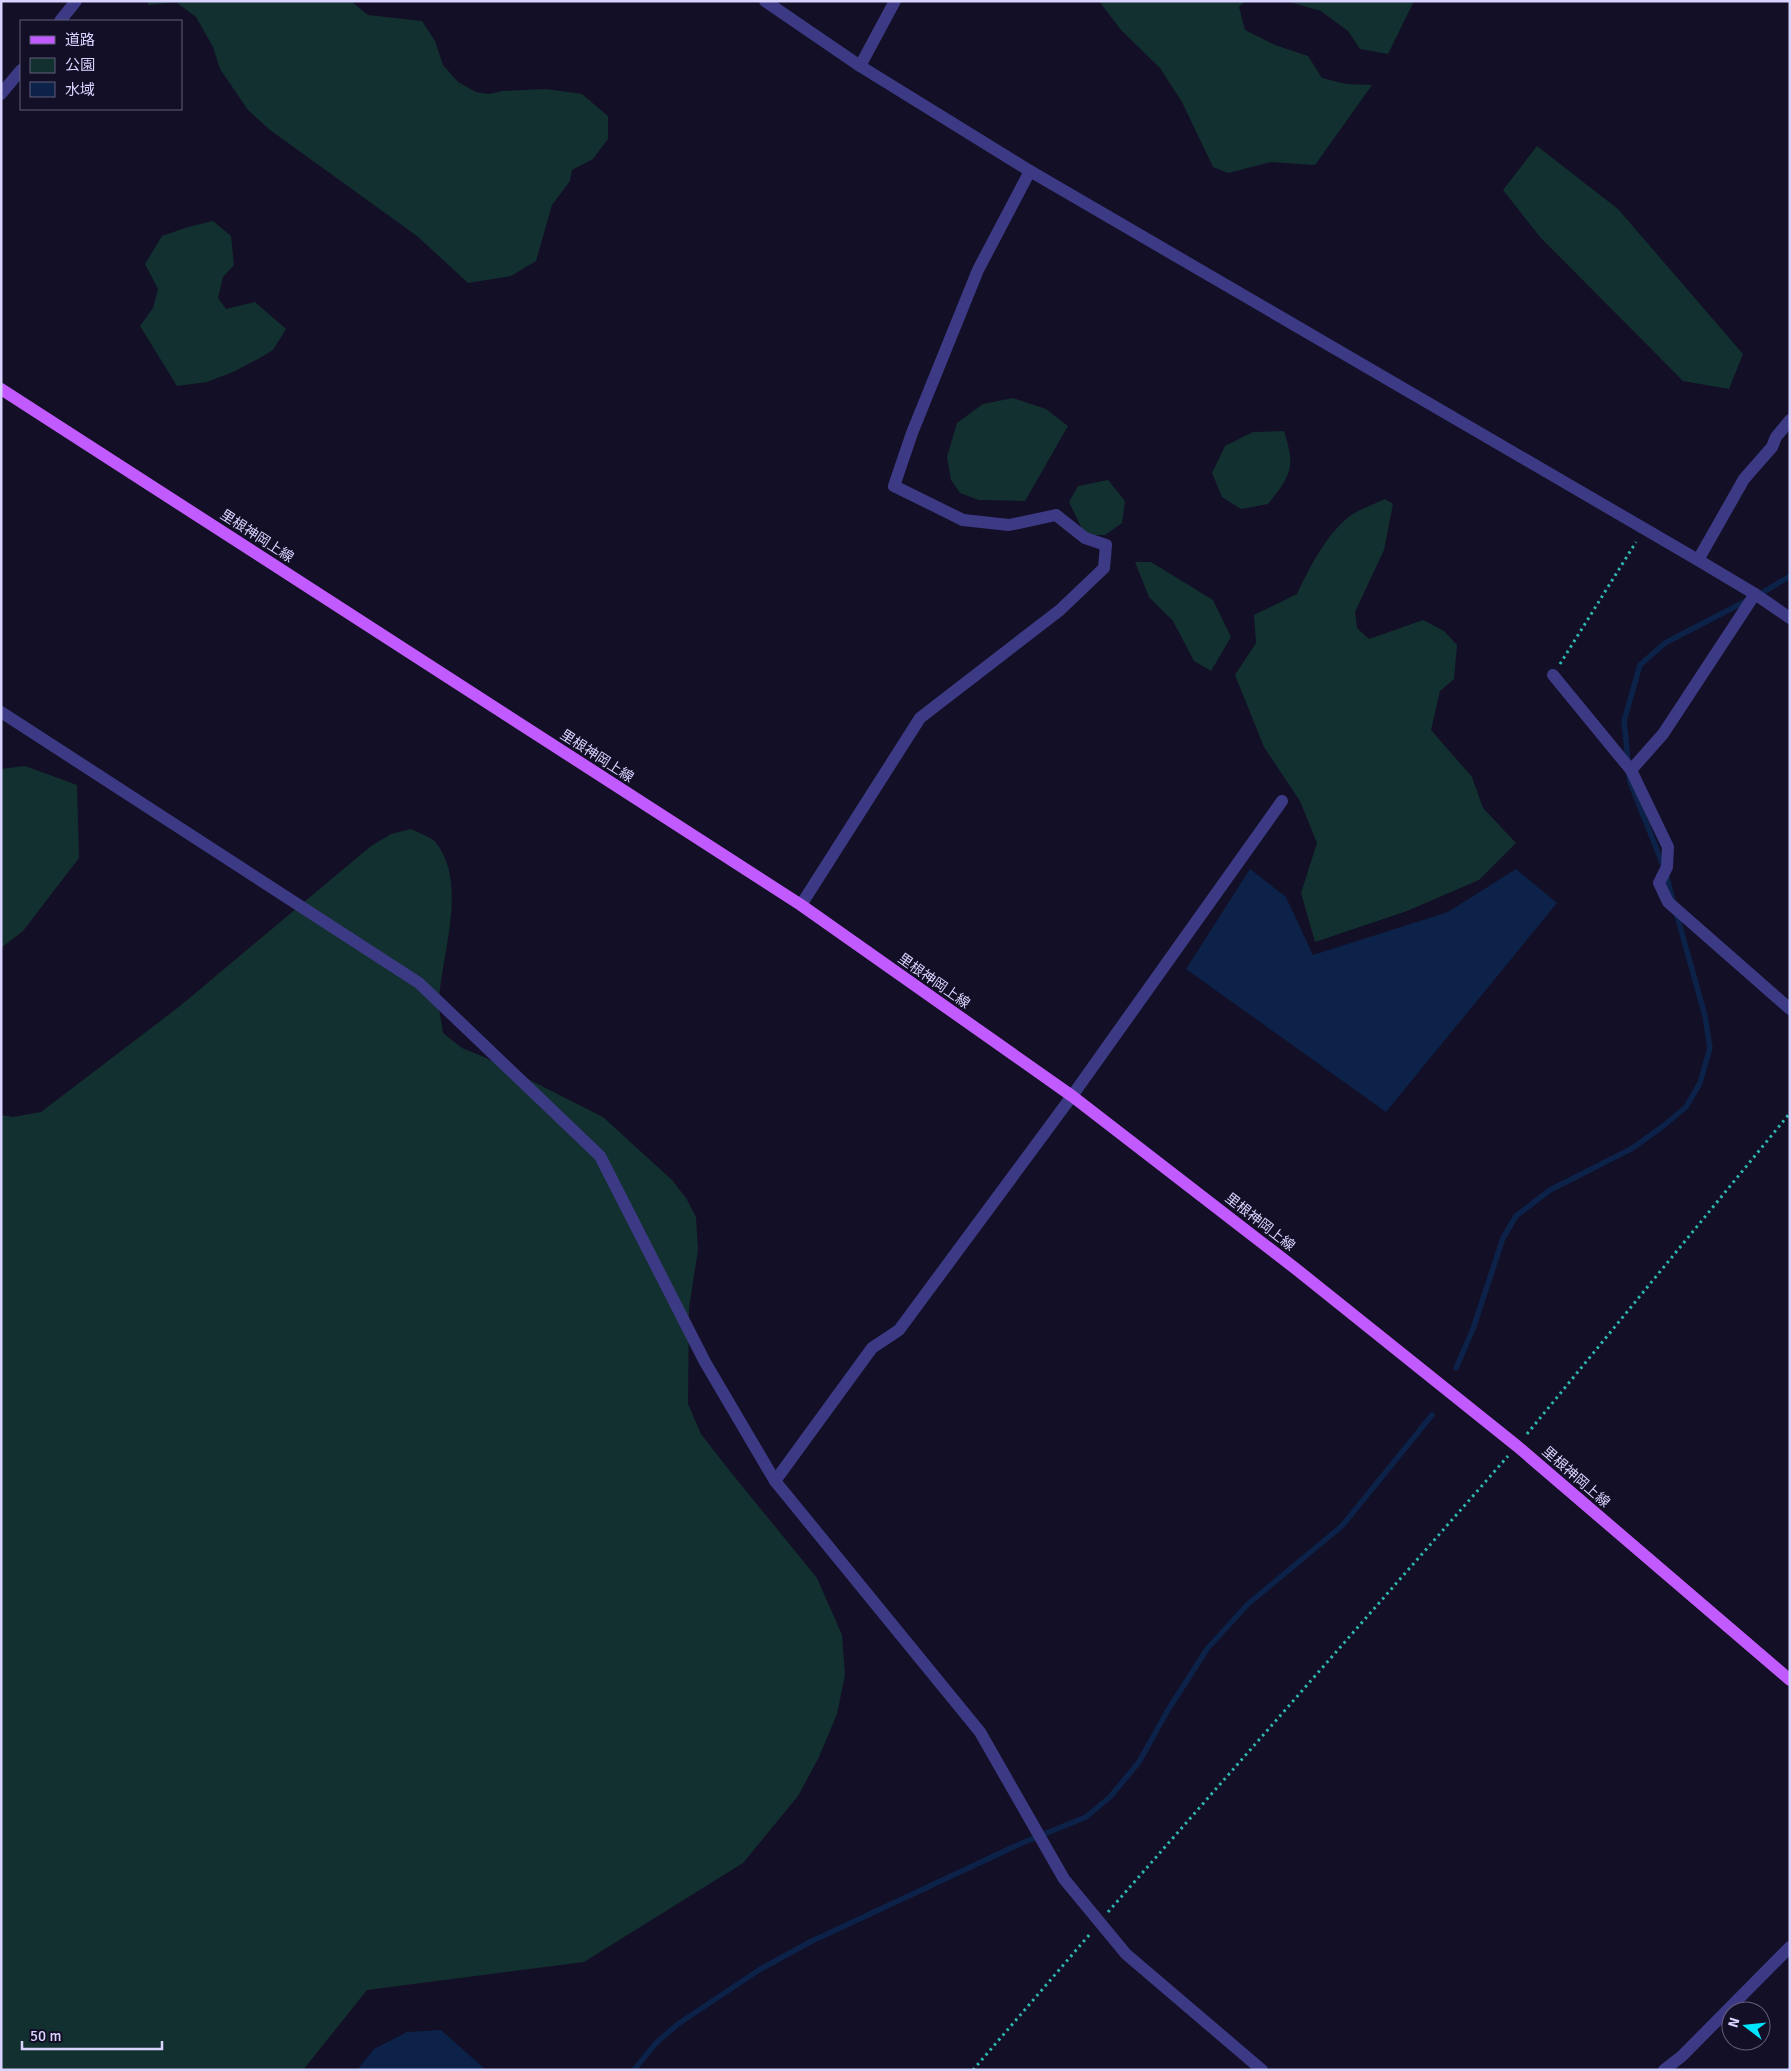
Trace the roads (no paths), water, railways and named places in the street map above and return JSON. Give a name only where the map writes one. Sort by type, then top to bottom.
[{"type":"main road","name":"里根神岡上線","points":[[1,389],[801,906],[1072,1096],[1296,1269],[1517,1446],[1790,1680]]},
{"type":"street","points":[[61,20],[76,1]]},
{"type":"street","points":[[765,1],[860,66],[1030,171],[1698,560],[1755,594],[1790,618]]},
{"type":"street","points":[[860,66],[895,1]]},
{"type":"street","points":[[1,94],[20,71]]},
{"type":"street","points":[[801,906],[920,718],[1060,610],[1104,568],[1106,545],[1085,538],[1056,515],[1009,525],[963,520],[894,486],[912,433],[978,270],[1030,171]]},
{"type":"street","points":[[1698,560],[1744,479],[1772,447],[1776,437],[1790,420]]},
{"type":"street","points":[[1631,770],[1663,734],[1755,594]]},
{"type":"street","points":[[1553,675],[1631,770],[1668,847],[1667,867],[1659,883],[1668,902],[1790,1009]]},
{"type":"street","points":[[1,712],[419,983],[600,1156],[705,1362],[775,1482],[980,1732],[1064,1878],[1126,1954],[1262,2070]]},
{"type":"street","points":[[775,1482],[872,1348],[899,1330],[1072,1096],[1282,801]]},
{"type":"street","points":[[1664,2070],[1682,2056],[1790,1947]]},
{"type":"water","points":[[1250,869],[1286,897],[1313,955],[1448,912],[1516,869],[1557,903],[1386,1112],[1186,969]]},
{"type":"water","points":[[441,2030],[486,2070],[357,2070],[374,2049],[407,2032]]},
{"type":"waterway","points":[[1757,596],[1790,576]]},
{"type":"waterway","points":[[1628,761],[1624,721],[1640,665],[1665,643],[1746,601]]},
{"type":"waterway","points":[[1629,776],[1663,865]]},
{"type":"waterway","points":[[1666,874],[1673,901]]},
{"type":"waterway","points":[[1456,1368],[1473,1329],[1503,1238],[1516,1216],[1550,1190],[1631,1149],[1662,1127],[1686,1107],[1700,1083],[1710,1048],[1705,1016],[1676,912]]},
{"type":"waterway","points":[[634,2070],[656,2043],[678,2024],[759,1970],[810,1942],[1022,1843],[1086,1817],[1110,1797],[1139,1762],[1168,1710],[1207,1649],[1248,1604],[1342,1526],[1432,1415]]}]
